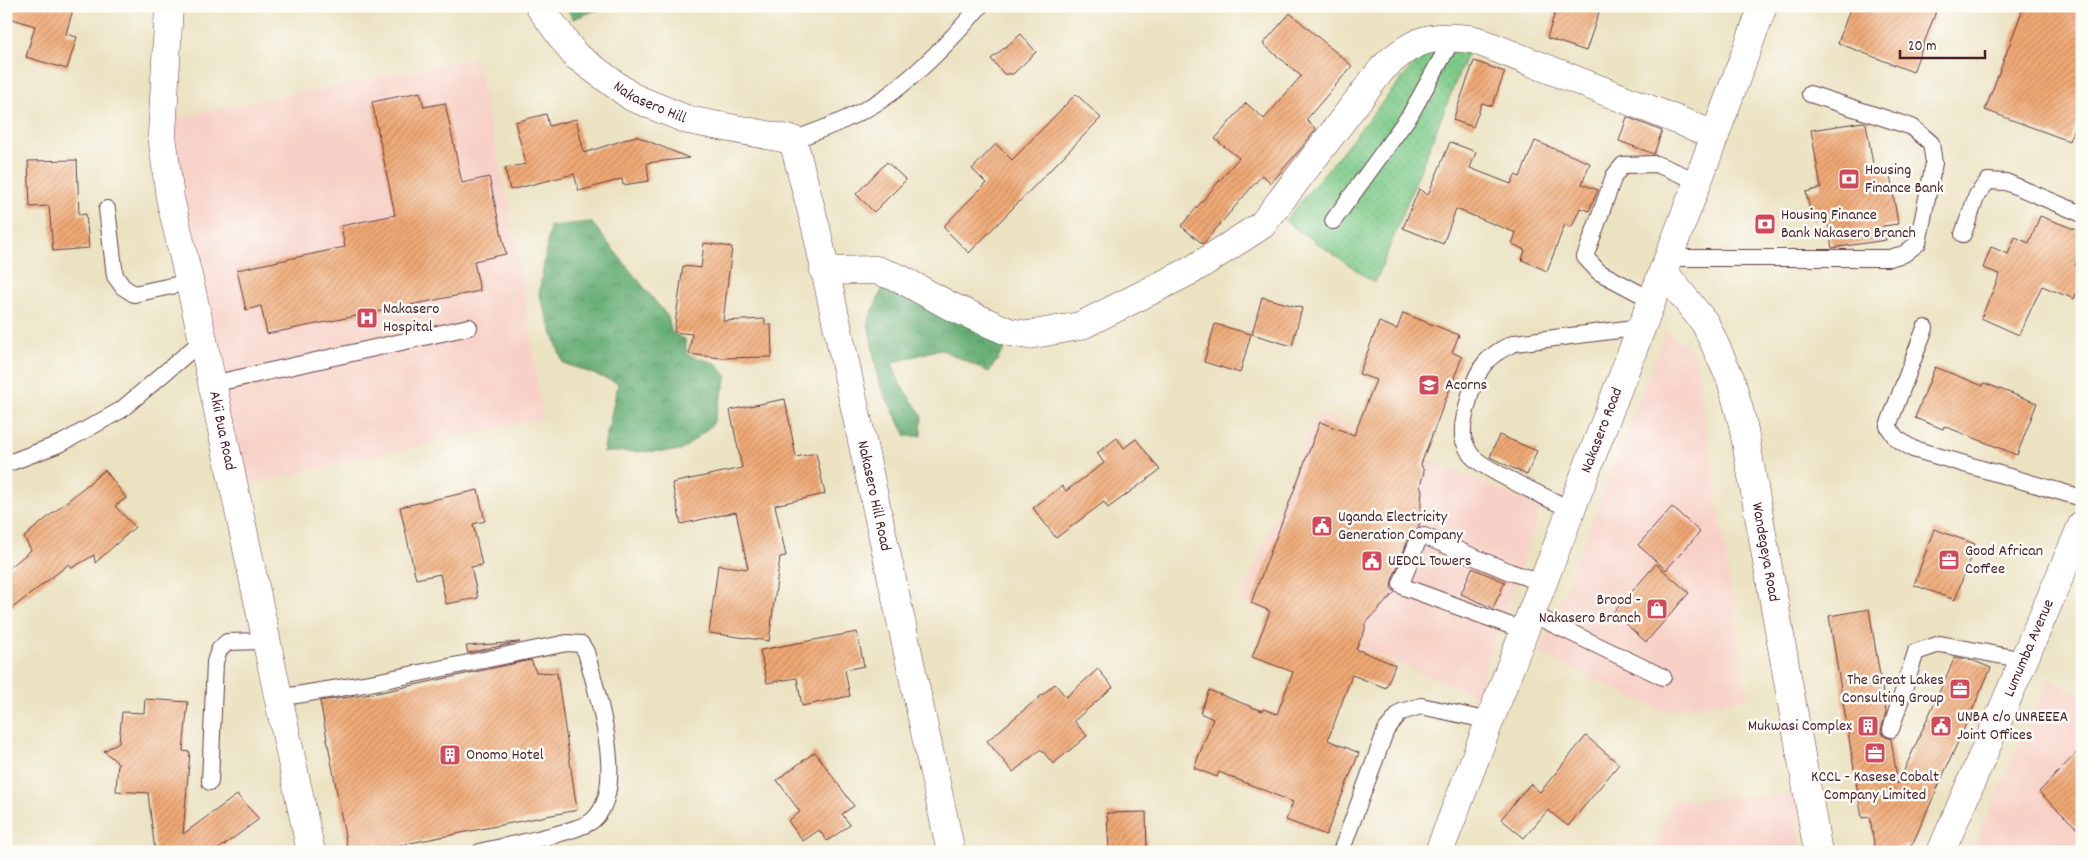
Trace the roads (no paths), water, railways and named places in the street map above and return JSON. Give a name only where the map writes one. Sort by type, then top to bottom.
[{"type":"street","name":"Akii Bua Road","points":[[168,6],[162,135],[170,198],[203,340],[311,852]]},
{"type":"street","name":"Nakasero Hill","points":[[538,6],[575,54],[632,97],[688,120],[793,140]]},
{"type":"street","name":"Nakasero Road","points":[[1439,852],[1666,265],[1763,6]]},
{"type":"street","points":[[824,271],[876,270],[900,278],[950,306],[1010,332],[1028,335],[1080,326],[1192,270],[1262,225],[1382,69],[1399,52],[1422,41],[1444,36],[1475,40],[1715,134]]},
{"type":"street","name":"Nakasero Hill Road","points":[[793,140],[824,271],[951,852]]},
{"type":"street","name":"Wandegeya Road","points":[[1666,265],[1705,323],[1731,380],[1742,425],[1818,852]]},
{"type":"street","name":"Lumumba Avenue","points":[[1941,852],[2024,660],[2079,539]]},
{"type":"lane","points":[[793,140],[837,124],[890,94],[954,36],[980,6]]},
{"type":"lane","points":[[1333,221],[1415,107],[1454,36]]},
{"type":"lane","points":[[1666,265],[1889,258],[1904,254],[1918,243],[1934,163],[1931,143],[1912,127],[1810,94]]},
{"type":"lane","points":[[1652,300],[1599,272],[1585,258],[1614,176],[1623,165],[1656,164],[1698,181]]},
{"type":"lane","points":[[1963,234],[1977,195],[1988,181],[2006,182],[2082,214]]},
{"type":"lane","points":[[107,209],[115,276],[123,287],[134,294],[190,282]]},
{"type":"lane","points":[[212,384],[469,327]]},
{"type":"lane","points":[[1572,510],[1491,468],[1471,455],[1464,439],[1464,425],[1480,368],[1496,351],[1515,343],[1642,327]]},
{"type":"lane","points":[[1925,328],[1888,426],[1896,438],[1914,449],[2082,498]]},
{"type":"lane","points":[[6,464],[62,443],[121,410],[203,340]]},
{"type":"lane","points":[[1544,583],[1424,536],[1420,537],[1417,543],[1401,584],[1404,587],[1528,623],[1663,677]]},
{"type":"lane","points":[[210,782],[215,662],[219,650],[227,642],[266,641]]},
{"type":"lane","points":[[278,698],[370,683],[567,643],[581,644],[586,652],[606,731],[610,766],[607,789],[598,814],[592,821],[558,834],[480,852]]},
{"type":"lane","points":[[1891,729],[1916,652],[1940,644],[2024,660]]},
{"type":"lane","points":[[1342,849],[1386,730],[1401,712],[1421,706],[1490,721]]},
{"type":"place","name":"Housing Finance Bank","points":[[1849,179]]},
{"type":"place","name":"Housing Finance Bank Nakasero Branch","points":[[1765,224]]},
{"type":"place","name":"Nakasero Hospital","points":[[367,318]]},
{"type":"place","name":"Acorns","points":[[1429,385]]},
{"type":"place","name":"Uganda Electricity Generation Company","points":[[1322,526]]},
{"type":"place","name":"Good African Coffee","points":[[1949,560]]},
{"type":"place","name":"UEDCL Towers","points":[[1372,561]]},
{"type":"place","name":"Brood - Nakasero Branch","points":[[1657,609]]},
{"type":"place","name":"The Great Lakes Consulting Group","points":[[1960,689]]},
{"type":"place","name":"Mukwasi Complex","points":[[1868,726]]},
{"type":"place","name":"UNBA c/o UNREEEA Joint Offices","points":[[1941,726]]},
{"type":"place","name":"KCCL - Kasese Cobalt Company Limited","points":[[1875,753]]},
{"type":"place","name":"Onomo Hotel","points":[[450,755]]}]
